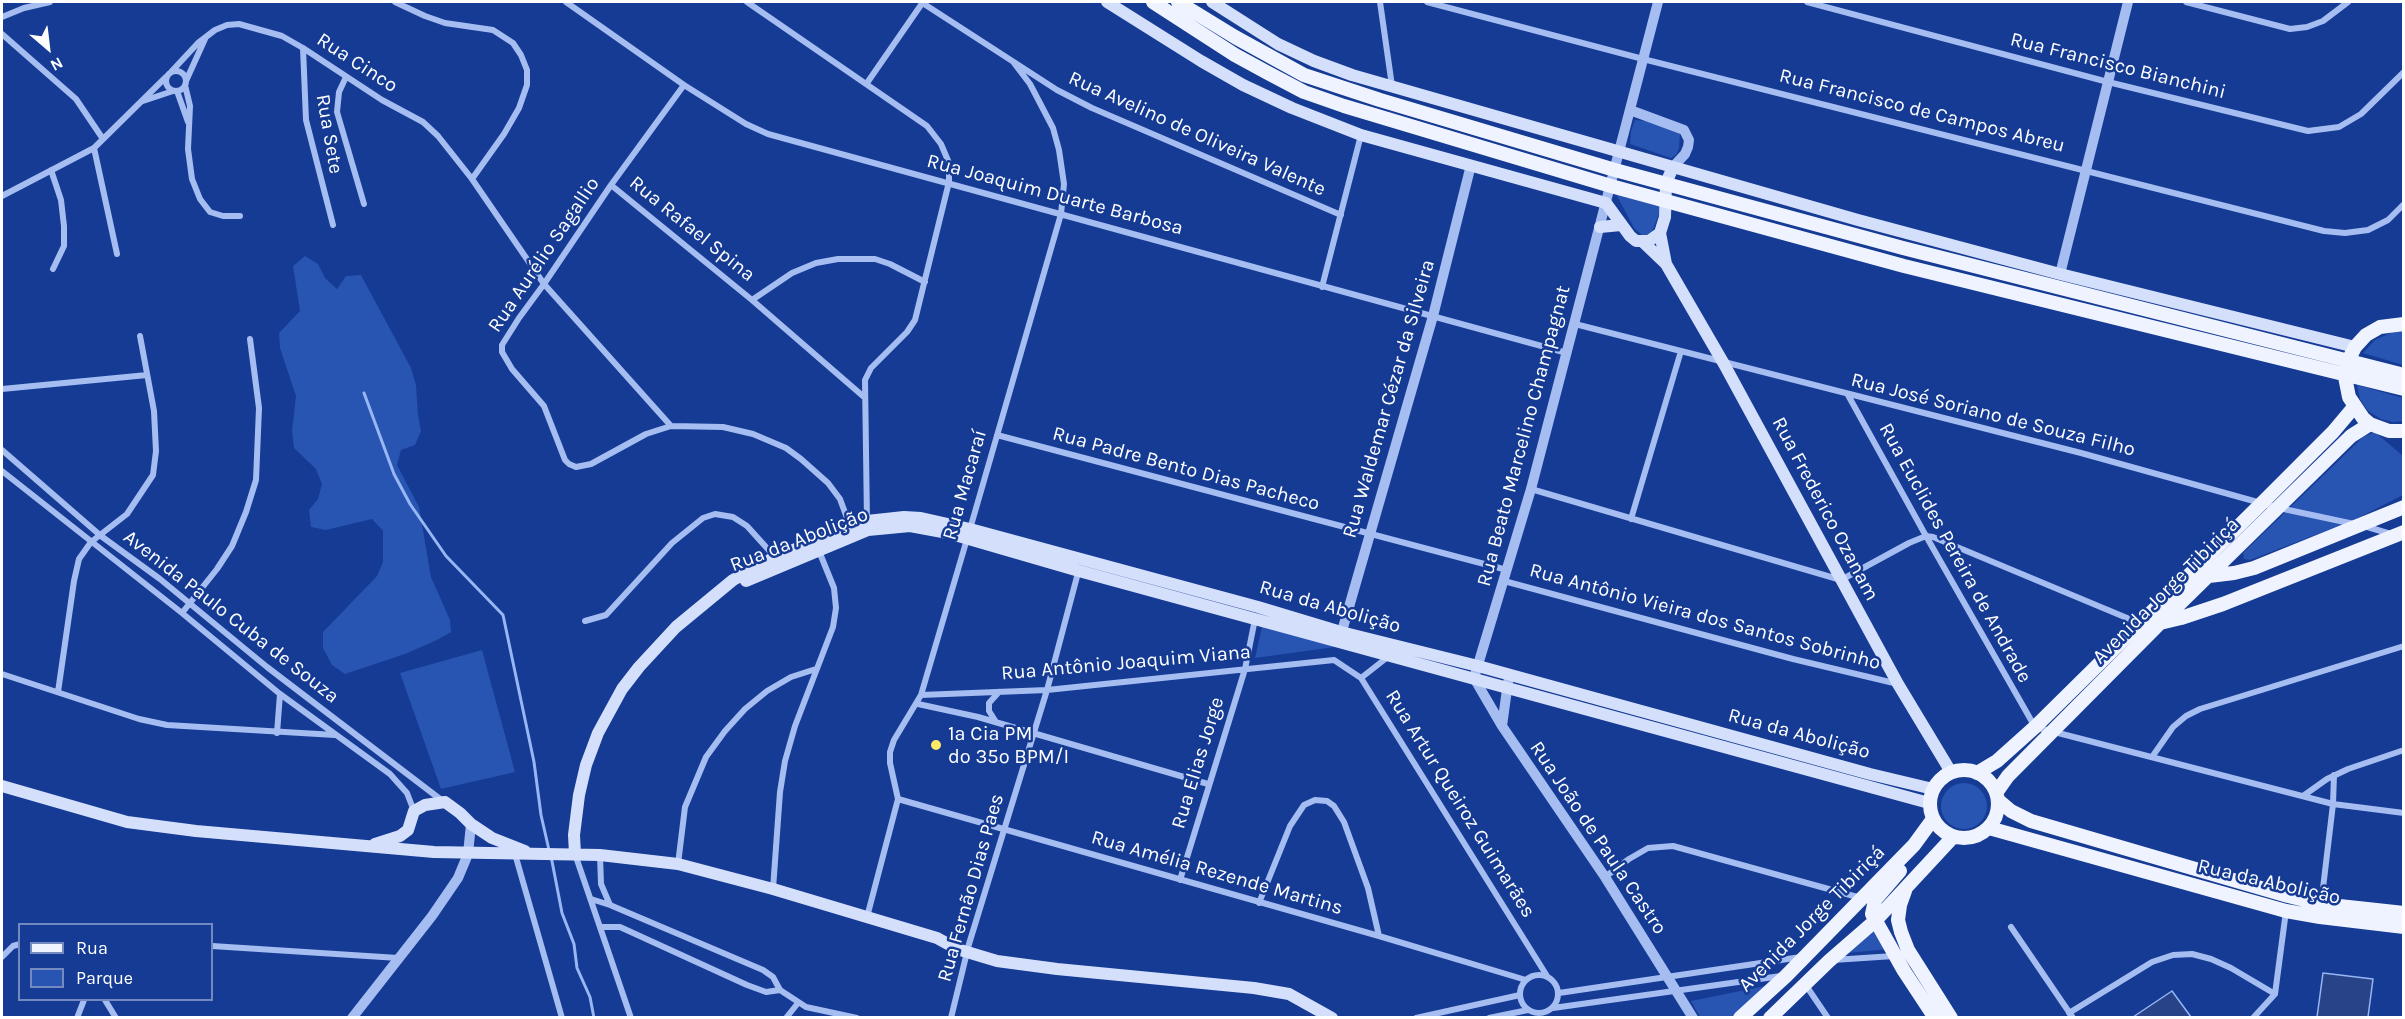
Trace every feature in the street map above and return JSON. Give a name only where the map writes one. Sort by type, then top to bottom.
[{"type":"main road","points":[[1107,2],[1154,33],[1243,85],[1292,108],[1362,135],[1606,202]]},
{"type":"main road","points":[[1153,2],[1235,55],[1304,92],[1413,128],[1611,186],[1915,269],[2345,377],[2403,389]]},
{"type":"main road","points":[[1178,2],[1235,38],[1304,75],[1380,100],[1615,170],[1903,249],[2403,375]]},
{"type":"main road","points":[[1212,2],[1278,44],[1352,75],[2060,274],[2355,347]]},
{"type":"main road","points":[[1666,183],[1673,167]]},
{"type":"main road","name":"Rua Frederico Ozanam","points":[[1666,183],[1665,217],[1660,233],[1666,264]]},
{"type":"main road","name":"Rua Frederico Ozanam","points":[[1606,202],[1630,236],[1643,242],[1666,264],[1724,364],[1898,684],[1951,772]]},
{"type":"main road","points":[[1600,227],[1621,225]]},
{"type":"main road","points":[[1643,242],[1650,241],[1660,233]]},
{"type":"main road","points":[[2403,324],[2380,327],[2366,335],[2355,347],[2345,377],[2349,397],[2354,407],[2370,424],[2388,431],[2403,431]]},
{"type":"main road","name":"Avenida Jorge Tibiriçá","points":[[1997,796],[2008,776],[2160,623],[2262,504],[2333,432],[2354,407]]},
{"type":"main road","name":"Avenida Jorge Tibiriçá","points":[[1977,773],[1997,761],[2035,727],[2139,623],[2203,572],[2233,552],[2351,436],[2370,424]]},
{"type":"main road","points":[[2203,572],[2254,568],[2403,507]]},
{"type":"main road","name":"Rua da Abolição","points":[[575,854],[574,835],[579,795],[586,765],[610,709],[639,667],[654,650],[733,579],[885,518],[921,518],[1255,619],[1340,637],[1858,771],[1931,796]]},
{"type":"main road","name":"Rua da Abolição","points":[[777,562],[819,550],[852,531]]},
{"type":"main road","points":[[2160,623],[2215,607],[2401,535]]},
{"type":"main road","points":[[2233,552],[2245,566],[2254,568]]},
{"type":"main road","name":"Rua da Abolição","points":[[1080,566],[1258,607],[1391,655],[1476,672]]},
{"type":"main road","points":[[1967,770],[1977,773],[1986,778],[1997,796],[1996,817],[1989,828],[1974,837],[1953,837],[1938,827],[1933,819],[1931,796],[1940,779],[1951,772],[1967,770]]},
{"type":"main road","points":[[2,786],[127,822],[196,831],[418,851],[468,854],[562,853],[678,864],[773,888],[968,948],[997,961],[1254,988],[1289,994],[1332,1017]]},
{"type":"main road","name":"Rua da Abolição","points":[[1997,796],[2011,811],[2031,821],[2288,896],[2320,910],[2403,927]]},
{"type":"main road","points":[[418,851],[408,830],[414,811],[425,804],[445,802],[492,838],[533,853]]},
{"type":"main road","name":"Avenida Jorge Tibiriçá","points":[[1740,1017],[1786,976],[1914,845],[1933,819]]},
{"type":"main road","name":"Rua da Abolição","points":[[1989,828],[2286,911],[2403,913]]},
{"type":"main road","points":[[365,846],[393,838],[408,830]]},
{"type":"main road","name":"Avenida Jorge Tibiriçá","points":[[1770,1017],[1875,921],[1953,837]]},
{"type":"main road","points":[[1914,845],[1902,868],[1875,900],[1872,907],[1875,921],[1894,956],[1935,1017]]},
{"type":"main road","points":[[1908,884],[1899,905],[1900,932],[1908,950],[1951,1017]]},
{"type":"street","points":[[2,17],[24,8],[50,2]]},
{"type":"street","points":[[395,2],[445,23],[493,30],[513,43],[521,55],[527,70],[526,85],[519,108],[504,134],[472,179]]},
{"type":"street","name":"Rua Joaquim Duarte Barbosa","points":[[566,2],[684,85],[746,124],[768,134],[1567,353]]},
{"type":"street","points":[[747,2],[927,126],[941,144],[949,162],[949,182],[915,320],[901,338],[871,368],[865,380],[868,526]]},
{"type":"street","points":[[867,83],[922,2]]},
{"type":"street","name":"Rua Avelino de Oliveira Valente","points":[[922,2],[1057,90],[1092,108],[1341,215]]},
{"type":"street","points":[[1380,2],[1392,86]]},
{"type":"street","name":"Rua Francisco de Campos Abreu","points":[[1427,2],[2324,231],[2344,233],[2368,230],[2388,220],[2403,204]]},
{"type":"street","points":[[1606,202],[1658,2]]},
{"type":"street","name":"Rua Francisco Bianchini","points":[[1807,2],[2108,82],[2308,131],[2339,127],[2361,114],[2403,72]]},
{"type":"street","points":[[2060,274],[2128,2]]},
{"type":"street","points":[[2186,2],[2290,29],[2307,27],[2323,21],[2348,2]]},
{"type":"street","name":"Rua Cinco","points":[[2,195],[94,148],[152,89],[169,75],[190,51],[215,30],[227,25],[239,24],[282,36],[423,122],[438,136],[472,179],[544,284],[671,426]]},
{"type":"street","points":[[2,34],[75,99],[103,139]]},
{"type":"street","points":[[142,101],[175,91],[185,83],[205,39]]},
{"type":"street","name":"Rua Sete","points":[[303,48],[306,120],[333,225]]},
{"type":"street","name":"Rua Macaraí","points":[[867,918],[898,799],[890,763],[890,752],[894,740],[918,704],[921,695],[1062,214],[1064,184],[1053,128],[1030,84],[1014,63]]},
{"type":"street","points":[[189,126],[175,91],[166,84],[169,75],[181,73],[185,83],[190,106],[190,166],[192,179],[200,199],[210,212],[222,216],[240,216]]},
{"type":"street","points":[[346,77],[339,92],[338,112],[364,204]]},
{"type":"street","name":"Rua Aurélio Sagallio","points":[[671,426],[646,434],[591,464],[576,467],[569,464],[544,406],[505,360],[502,345],[611,184],[684,85]]},
{"type":"street","points":[[1630,110],[1684,130],[1689,140],[1688,147],[1673,167]]},
{"type":"street","points":[[1322,287],[1362,135]]},
{"type":"street","points":[[94,148],[117,254]]},
{"type":"street","name":"Rua Waldemar Cézar da Silveira","points":[[1340,637],[1433,316],[1471,165]]},
{"type":"street","points":[[51,170],[61,200],[64,226],[64,246],[53,269]]},
{"type":"street","name":"Rua Rafael Spina","points":[[611,184],[753,300],[864,397]]},
{"type":"street","name":"Rua Beato Marcelino Champagnat","points":[[1476,672],[1531,489],[1606,202]]},
{"type":"street","points":[[753,300],[792,273],[816,263],[838,259],[874,259],[890,264],[925,282]]},
{"type":"street","name":"Rua José Soriano de Souza Filho","points":[[1575,324],[1724,364],[2081,453],[2262,504],[2401,535]]},
{"type":"street","points":[[58,692],[79,560],[91,542],[127,514],[153,475],[156,452],[154,411],[140,336]]},
{"type":"street","points":[[182,613],[232,546],[256,480],[259,408],[250,339]]},
{"type":"street","points":[[1631,519],[1681,351]]},
{"type":"street","points":[[2,389],[147,375]]},
{"type":"street","name":"Rua Euclides Pereira de Andrade","points":[[1848,395],[2035,727]]},
{"type":"street","points":[[671,426],[723,427],[753,434],[786,448],[828,483],[840,499],[852,531]]},
{"type":"street","name":"Rua Padre Bento Dias Pacheco","points":[[997,435],[1507,570]]},
{"type":"street","name":"Avenida Paulo Cuba de Souza","points":[[2,450],[101,536],[189,603],[276,674],[445,802]]},
{"type":"street","name":"Avenida Paulo Cuba de Souza","points":[[2,471],[182,613],[280,694],[390,774],[407,793],[414,811]]},
{"type":"street","points":[[1531,489],[1841,580],[1926,536],[1946,540],[2139,623]]},
{"type":"street","points":[[585,621],[606,615],[672,543],[703,518],[715,514],[734,517],[747,525],[777,562]]},
{"type":"street","points":[[773,888],[780,792],[785,761],[795,726],[833,627],[836,608],[834,588],[819,550]]},
{"type":"street","name":"Rua Fernão Dias Paes","points":[[951,1017],[968,948],[1047,690],[1080,566]]},
{"type":"street","name":"Rua Antônio Vieira dos Santos Sobrinho","points":[[1504,581],[1793,659],[1898,684]]},
{"type":"street","name":"Rua Elias Jorge","points":[[1180,880],[1245,669],[1255,619]]},
{"type":"street","points":[[2152,757],[2173,727],[2186,716],[2200,709],[2403,646]]},
{"type":"street","points":[[1361,678],[1391,655]]},
{"type":"street","name":"Rua Antônio Joaquim Viana","points":[[921,695],[1047,690],[1334,660]]},
{"type":"street","name":"Rua Artur Queiroz Guimarães","points":[[1334,660],[1361,678],[1547,976]]},
{"type":"street","points":[[678,864],[685,807],[706,757],[725,731],[767,691],[791,677],[816,669]]},
{"type":"street","name":"Rua João de Paula Castro","points":[[1476,672],[1502,726],[1605,877],[1694,1017]]},
{"type":"street","points":[[2,674],[149,721],[200,728],[335,735]]},
{"type":"street","points":[[1502,726],[1509,681]]},
{"type":"street","points":[[996,722],[989,711],[988,703],[999,692]]},
{"type":"street","points":[[277,733],[280,694]]},
{"type":"street","points":[[918,704],[996,722],[1208,784]]},
{"type":"street","points":[[2035,727],[2333,804],[2403,813]]},
{"type":"street","points":[[2303,796],[2334,775],[2403,750]]},
{"type":"street","points":[[2320,910],[2333,804],[2334,775]]},
{"type":"street","name":"Rua Amélia Rezende Martins","points":[[898,799],[1526,980]]},
{"type":"street","points":[[1259,903],[1290,826],[1304,805],[1315,800],[1327,801],[1334,806],[1344,822],[1368,888],[1379,936]]},
{"type":"street","points":[[352,1017],[432,916],[458,878],[468,854],[471,824]]},
{"type":"street","points":[[1605,877],[1648,848],[1673,846],[1862,898]]},
{"type":"street","points":[[515,854],[562,1017]]},
{"type":"street","points":[[575,854],[631,1017]]},
{"type":"street","points":[[600,855],[602,884],[610,905]]},
{"type":"street","points":[[2253,1017],[2275,994],[2288,896]]},
{"type":"street","points":[[591,899],[763,970],[773,977],[780,990],[813,1010],[858,1017]]},
{"type":"street","points":[[601,927],[620,927],[766,992],[780,990]]},
{"type":"street","points":[[2011,927],[2071,1015],[2152,962],[2173,955],[2192,954],[2211,959],[2275,994]]},
{"type":"street","points":[[2,957],[13,946],[18,945]]},
{"type":"street","points":[[213,946],[398,958]]},
{"type":"street","points":[[1829,961],[1894,956]]},
{"type":"street","points":[[1559,993],[1804,957]]},
{"type":"street","points":[[1528,1010],[1523,1005],[1520,994],[1526,980],[1536,975],[1547,976],[1555,983],[1559,993],[1552,1008]]},
{"type":"street","points":[[1490,1017],[1528,1010],[1543,1013],[1552,1008],[1786,976]]},
{"type":"street","points":[[1805,984],[1828,1017]]},
{"type":"street","points":[[1416,1017],[1520,994]]},
{"type":"street","points":[[77,1017],[83,1001]]},
{"type":"street","points":[[106,1001],[116,1017]]},
{"type":"street","points":[[786,1017],[798,1003]]},
{"type":"green space","points":[[1635,120],[1646,121],[1680,134],[1676,155],[1671,158],[1630,144]]},
{"type":"green space","points":[[1616,194],[1662,207],[1651,234],[1643,236],[1634,228]]},
{"type":"green space","points":[[305,256],[318,264],[325,278],[337,289],[346,276],[361,275],[411,368],[416,385],[421,431],[415,445],[401,450],[397,465],[419,507],[431,577],[450,620],[451,632],[437,640],[405,654],[345,674],[332,665],[323,648],[323,632],[377,576],[383,562],[383,531],[372,519],[326,530],[311,527],[309,510],[318,499],[322,484],[316,469],[294,448],[292,431],[296,396],[280,348],[279,333],[300,311],[293,266]]},
{"type":"green space","points":[[2395,331],[2403,331],[2403,365],[2363,353],[2375,340]]},
{"type":"green space","points":[[2357,385],[2403,398],[2403,421],[2393,422],[2381,419],[2368,411],[2360,399]]},
{"type":"green space","points":[[2375,432],[2403,456],[2403,495],[2354,520],[2250,560],[2244,559],[2243,553],[2363,437]]},
{"type":"green space","points":[[1263,622],[1333,639],[1335,647],[1255,658]]},
{"type":"green space","points":[[482,650],[515,772],[441,789],[400,673]]},
{"type":"green space","points":[[1964,783],[1980,790],[1987,806],[1980,822],[1964,829],[1948,822],[1941,806],[1948,790]]},
{"type":"green space","points":[[1876,928],[1889,949],[1847,953]]},
{"type":"green space","points":[[1765,986],[1732,1017],[1700,1017],[1691,1001]]},
{"type":"shaded area","points":[[2323,973],[2373,979],[2368,1017],[2317,1017]]},
{"type":"shaded area","points":[[2172,991],[2191,1017],[2133,1017]]},
{"type":"waterway","points":[[364,393],[394,474],[410,504],[446,556],[503,615],[534,762],[541,815],[549,850]]},
{"type":"waterway","points":[[551,856],[562,913],[574,944],[577,968],[590,997],[594,1018]]},
{"type":"place","name":"1ª Cia PM do 35º BPM/I","points":[[936,745]]}]
